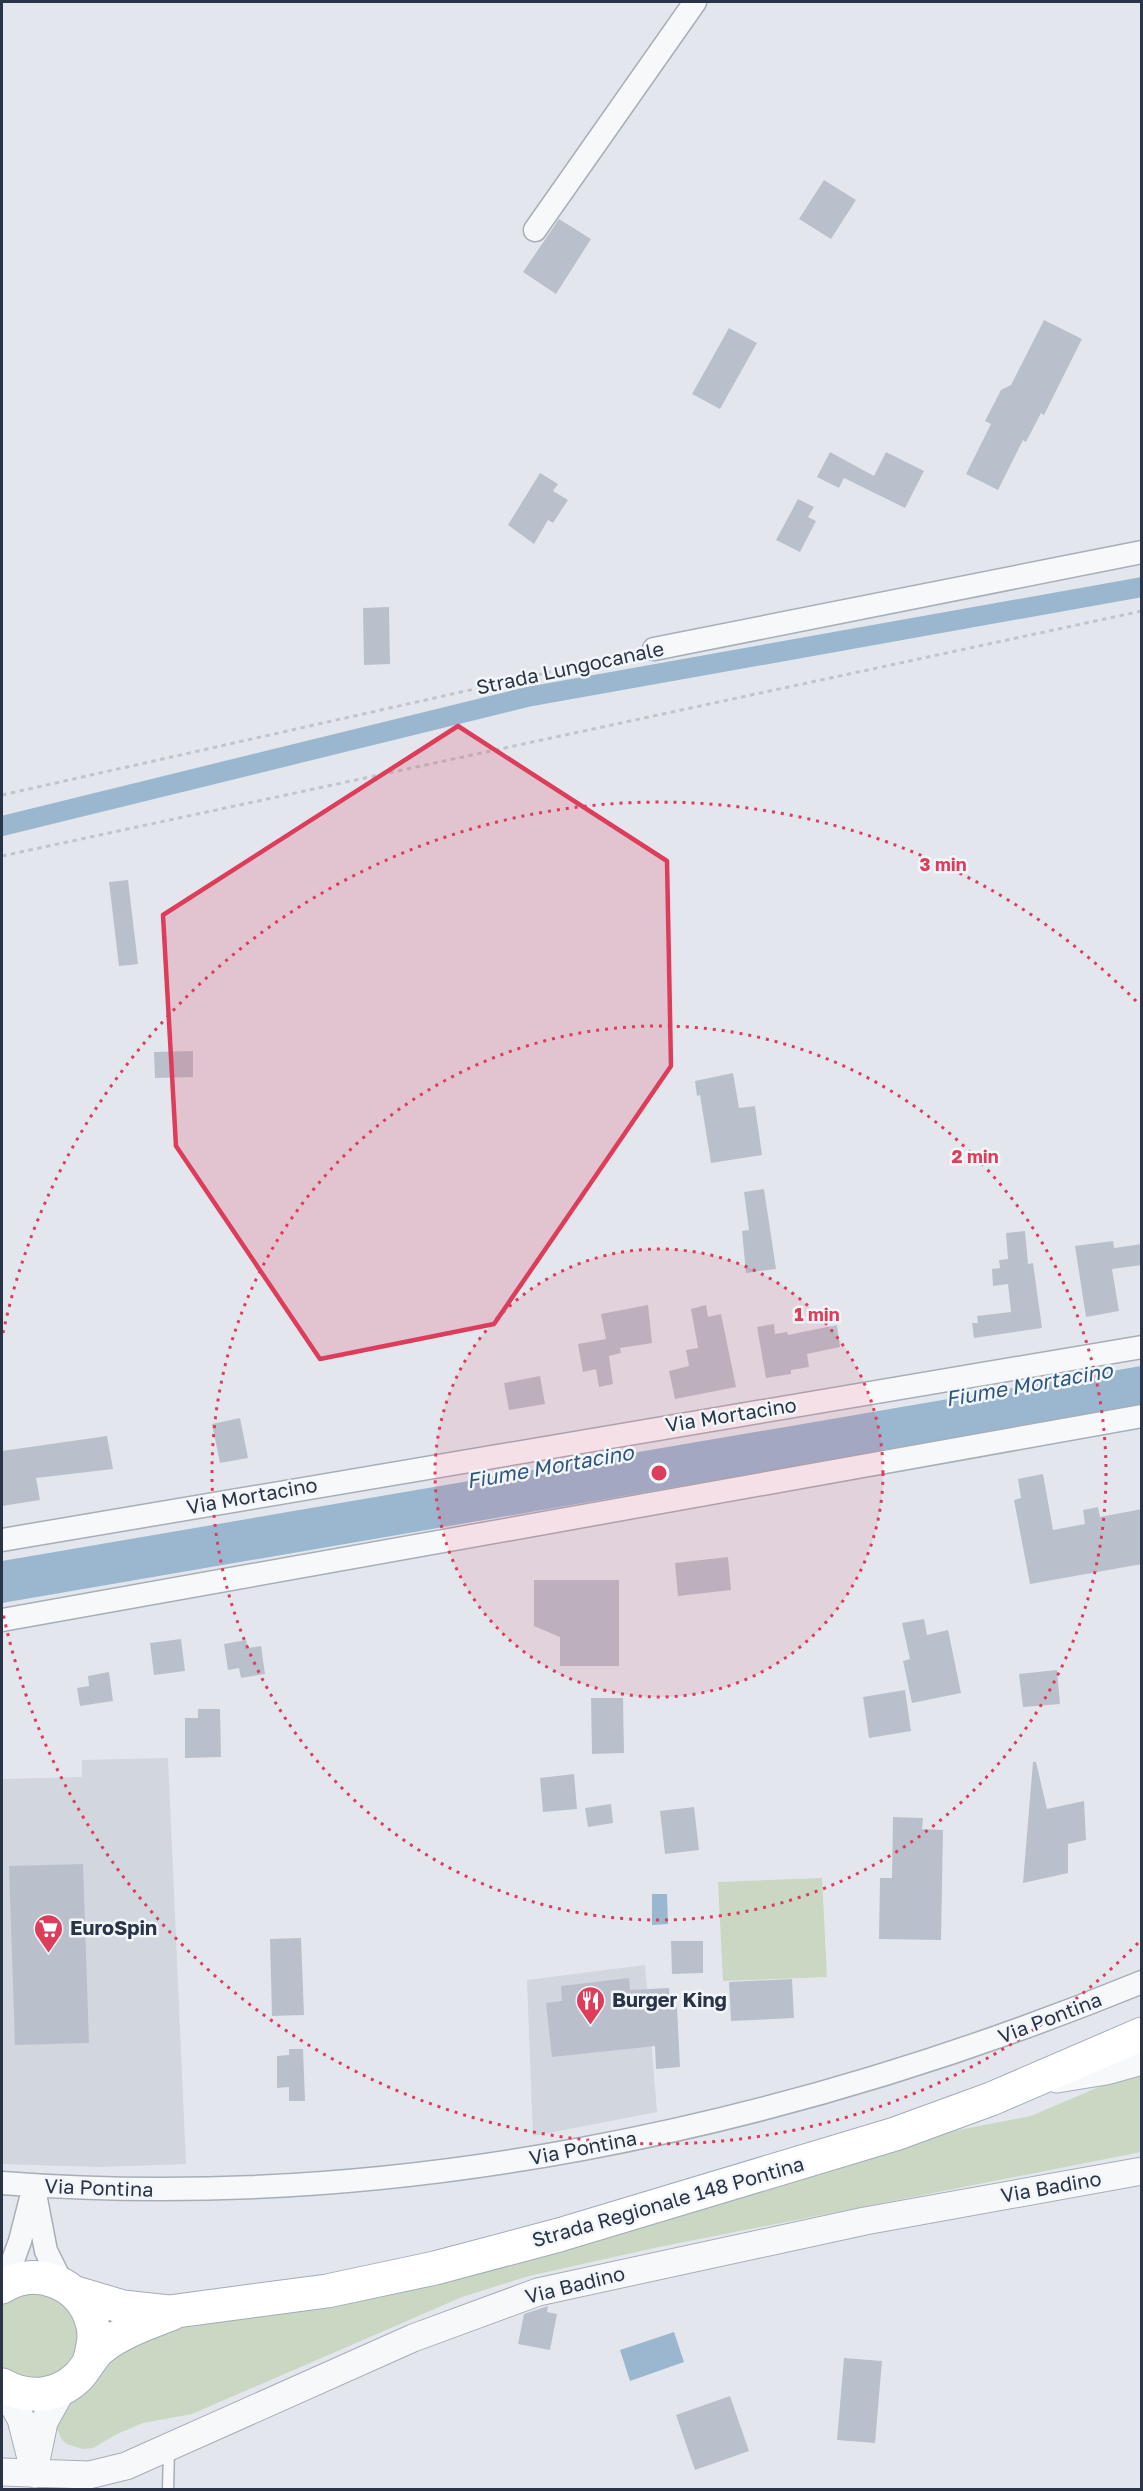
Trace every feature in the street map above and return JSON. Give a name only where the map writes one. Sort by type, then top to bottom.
[{"type":"main road","name":"Strada Regionale 148 Pontina","points":[[3,2286],[22,2278],[42,2277],[123,2307],[177,2311],[327,2291],[478,2257],[838,2152],[967,2109],[1142,2034]]},
{"type":"main road","points":[[69,2288],[87,2307],[93,2324],[94,2342],[90,2359]]},
{"type":"main road","name":"Strada Regionale 148 Pontina","points":[[63,2388],[79,2376],[100,2348],[177,2311]]},
{"type":"main road","points":[[2,2385],[16,2393],[32,2395],[63,2388]]},
{"type":"street","points":[[534,230],[695,2]]},
{"type":"street","name":"Strada Lungocanale","points":[[654,649],[1142,552]]},
{"type":"street","name":"Via Mortacino","points":[[2,1540],[367,1476],[1142,1347]]},
{"type":"street","points":[[2,1620],[1142,1416]]},
{"type":"street","name":"Via Pontina","points":[[2,2183],[130,2190],[275,2186],[423,2174],[543,2157],[686,2127],[833,2090],[972,2047],[1142,1982]]},
{"type":"street","points":[[1035,2081],[1100,2072],[1142,2061]]},
{"type":"street","name":"Via Badino","points":[[2,2472],[99,2474],[126,2466],[169,2449],[413,2338],[538,2292],[865,2222],[1137,2173]]},
{"type":"street","points":[[3,2286],[20,2241],[34,2186]]},
{"type":"street","points":[[34,2186],[46,2251],[69,2288]]},
{"type":"street","points":[[2,2385],[21,2419],[35,2474]]},
{"type":"street","points":[[35,2474],[40,2433],[49,2411],[63,2388]]},
{"type":"lane","points":[[168,2490],[169,2449]]},
{"type":"path","points":[[2,856],[1142,611]]},
{"type":"path","name":"Strada Lungocanale","points":[[2,795],[654,649]]},
{"type":"highlighted area","points":[[458,726],[667,861],[671,1066],[494,1324],[320,1359],[176,1146],[163,915]]},
{"type":"shaded area","points":[[168,1758],[186,2164],[100,2167],[2,2164],[2,1779],[82,1777],[82,1760]]},
{"type":"shaded area","points":[[645,1965],[657,2112],[533,2136],[527,1980]]},
{"type":"green space","points":[[822,1878],[827,1977],[723,1981],[718,1882]]},
{"type":"green space","points":[[1141,2069],[1141,2152],[654,2248],[529,2276],[462,2297],[192,2414],[143,2423],[93,2448],[83,2449],[67,2444],[62,2440],[55,2425],[63,2408],[79,2398],[110,2358],[151,2336],[169,2334],[168,2328],[901,2141],[1031,2116]]},
{"type":"green space","points":[[31,2291],[51,2295],[61,2300],[72,2314],[77,2330],[77,2345],[72,2359],[50,2378],[35,2380],[17,2375],[2,2366],[2,2306],[16,2295]]},
{"type":"water","points":[[1141,1366],[1141,1407],[2,1603],[2,1561]]},
{"type":"water","points":[[652,1894],[667,1894],[668,1924],[652,1925]]},
{"type":"water","points":[[674,2332],[684,2362],[630,2381],[620,2350]]},
{"type":"building","points":[[824,180],[856,200],[831,239],[799,219]]},
{"type":"building","points":[[559,219],[591,239],[556,294],[523,272]]},
{"type":"building","points":[[1044,320],[1082,339],[1044,415],[1041,413],[1026,442],[1023,440],[998,490],[966,474],[991,424],[985,421],[1001,390],[1011,385]]},
{"type":"building","points":[[729,328],[757,343],[720,409],[692,394]]},
{"type":"building","points":[[830,452],[874,476],[886,452],[924,471],[905,508],[844,478],[839,488],[817,477]]},
{"type":"building","points":[[540,473],[558,484],[553,491],[568,500],[553,523],[548,520],[534,544],[508,525]]},
{"type":"building","points":[[798,499],[814,507],[808,517],[816,521],[800,552],[776,540]]},
{"type":"building","points":[[389,607],[390,664],[364,665],[363,608]]},
{"type":"building","points":[[128,880],[138,964],[119,966],[109,882]]},
{"type":"building","points":[[193,1051],[193,1077],[155,1078],[154,1052]]},
{"type":"building","points":[[733,1073],[739,1108],[755,1106],[762,1155],[711,1163],[700,1095],[697,1096],[695,1081]]},
{"type":"building","points":[[764,1189],[776,1269],[746,1273],[742,1231],[749,1230],[744,1192]]},
{"type":"building","points":[[1025,1231],[1028,1264],[1033,1263],[1042,1328],[974,1338],[972,1323],[978,1323],[977,1316],[1011,1312],[1008,1284],[993,1286],[992,1269],[1000,1268],[999,1260],[1008,1259],[1006,1233]]},
{"type":"building","points":[[1113,1241],[1114,1248],[1142,1244],[1142,1265],[1112,1269],[1119,1311],[1086,1317],[1075,1246]]},
{"type":"building","points":[[648,1305],[652,1343],[620,1348],[621,1353],[609,1356],[613,1384],[599,1387],[596,1369],[583,1372],[578,1344],[606,1339],[601,1314]]},
{"type":"building","points":[[706,1305],[708,1317],[721,1314],[736,1387],[675,1399],[669,1371],[689,1366],[686,1350],[698,1348],[691,1309]]},
{"type":"building","points":[[774,1324],[775,1334],[787,1332],[788,1335],[837,1325],[840,1347],[807,1354],[809,1367],[791,1370],[791,1374],[766,1378],[757,1327]]},
{"type":"building","points":[[540,1376],[545,1404],[509,1410],[504,1383]]},
{"type":"building","points":[[240,1418],[248,1458],[220,1463],[212,1424]]},
{"type":"building","points":[[107,1436],[113,1469],[36,1478],[40,1500],[2,1506],[2,1451]]},
{"type":"building","points":[[1043,1474],[1053,1530],[1085,1524],[1083,1510],[1098,1507],[1100,1517],[1142,1509],[1142,1564],[1030,1584],[1014,1500],[1021,1498],[1018,1479]]},
{"type":"building","points":[[728,1557],[731,1590],[678,1596],[675,1563]]},
{"type":"building","points":[[534,1580],[619,1580],[619,1666],[560,1666],[560,1637],[534,1626]]},
{"type":"building","points":[[924,1619],[927,1635],[948,1630],[961,1693],[912,1703],[903,1661],[910,1659],[902,1623]]},
{"type":"building","points":[[181,1639],[185,1671],[154,1675],[150,1643]]},
{"type":"building","points":[[246,1640],[248,1648],[261,1646],[265,1674],[241,1678],[239,1668],[228,1670],[224,1644]]},
{"type":"building","points":[[1057,1670],[1060,1704],[1023,1707],[1019,1674]]},
{"type":"building","points":[[109,1672],[113,1701],[80,1706],[77,1688],[89,1686],[88,1676]]},
{"type":"building","points":[[905,1690],[911,1731],[869,1738],[863,1697]]},
{"type":"building","points":[[591,1698],[623,1698],[624,1753],[592,1754]]},
{"type":"building","points":[[198,1709],[220,1709],[221,1757],[185,1758],[185,1718],[198,1718]]},
{"type":"building","points":[[1033,1762],[1036,1762],[1047,1809],[1084,1801],[1086,1840],[1068,1844],[1068,1873],[1023,1883]]},
{"type":"building","points":[[574,1774],[577,1809],[543,1812],[540,1778]]},
{"type":"building","points":[[611,1804],[613,1823],[588,1827],[585,1808]]},
{"type":"building","points":[[694,1807],[699,1850],[665,1854],[660,1811]]},
{"type":"building","points":[[893,1817],[923,1818],[922,1829],[943,1830],[941,1940],[879,1939],[880,1878],[892,1878]]},
{"type":"building","name":"EuroSpin","points":[[83,1864],[89,2043],[15,2045],[9,1866]]},
{"type":"building","points":[[301,1938],[304,2015],[272,2016],[270,1939]]},
{"type":"building","points":[[671,1941],[703,1941],[703,1973],[672,1974]]},
{"type":"building","name":"Burger King","points":[[629,1978],[630,1990],[669,1988],[670,2007],[677,2007],[680,2067],[656,2069],[655,2046],[552,2057],[546,2003],[562,2001],[561,1986]]},
{"type":"building","points":[[792,1979],[794,2018],[731,2021],[729,1982]]},
{"type":"building","points":[[289,2049],[303,2049],[305,2101],[289,2101],[289,2087],[277,2088],[277,2056],[289,2055]]},
{"type":"building","points":[[548,2306],[547,2312],[557,2314],[550,2350],[518,2344],[524,2314]]},
{"type":"building","points":[[844,2358],[882,2361],[875,2443],[837,2440]]},
{"type":"building","points":[[730,2396],[749,2451],[695,2470],[676,2415]]},
{"type":"waterway","points":[[2,826],[527,697],[1142,587]]},
{"type":"place","name":"EuroSpin","points":[[49,1954]]},
{"type":"place","name":"Burger King","points":[[591,2026]]},
{"type":"water label","name":"Fiume Mortacino","points":[[1029,1385]]},
{"type":"water label","name":"Fiume Mortacino","points":[[550,1467]]}]
